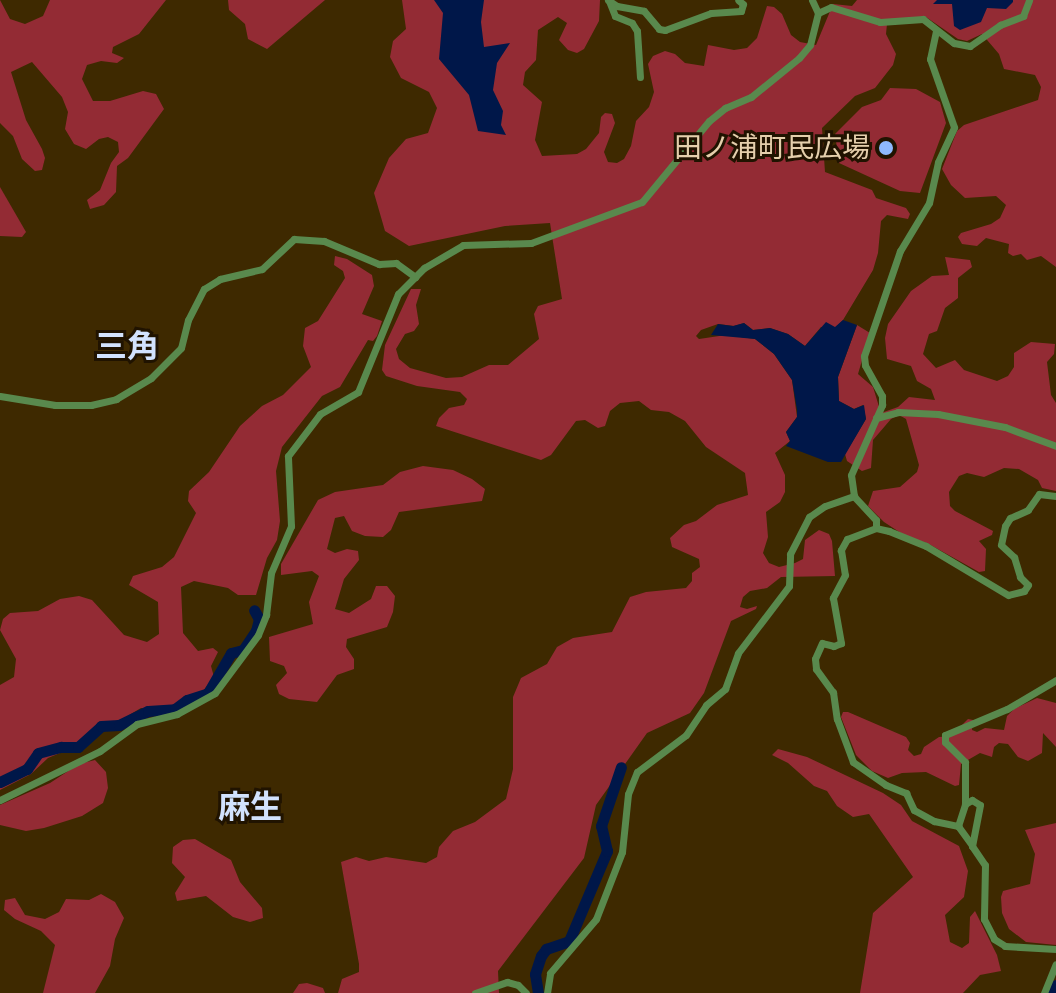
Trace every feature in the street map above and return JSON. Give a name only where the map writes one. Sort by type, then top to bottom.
[{"type":"street","points":[[609,0],[644,11],[659,29],[665,30],[711,13],[741,11],[743,4],[738,0]]},
{"type":"street","points":[[609,0],[615,16],[636,26],[640,77]]},
{"type":"street","points":[[0,800],[100,751],[137,724],[177,714],[215,693],[258,635],[266,615],[271,573],[291,526],[288,456],[320,414],[358,392],[398,294],[415,277],[434,260],[463,245],[531,243],[642,202],[709,121],[725,108],[751,97],[799,58],[810,45],[818,13],[812,0]]},
{"type":"street","points":[[818,13],[831,7],[880,22],[923,19],[954,43],[970,46],[1000,25],[1023,16],[1029,0]]},
{"type":"street","points":[[876,528],[876,520],[854,496],[851,475],[882,396],[865,365],[864,356],[900,251],[929,203],[938,162],[954,127],[930,59],[936,31]]},
{"type":"street","points":[[0,396],[55,405],[91,405],[116,399],[151,378],[181,348],[188,320],[204,289],[230,275],[262,269],[294,239],[324,241],[374,263],[396,263],[415,277]]},
{"type":"street","points":[[875,418],[898,412],[924,412],[1005,427],[1056,446]]},
{"type":"street","points":[[1056,496],[1039,494],[1028,510],[1010,518],[1005,526],[1002,547],[1014,557],[1020,577],[1028,585],[1024,591],[1008,595],[926,546],[876,528],[847,539],[842,545],[845,571],[833,598],[842,639],[838,645],[822,643],[815,659],[816,669],[833,692],[837,719],[853,762],[886,785],[906,793],[914,810],[934,821],[958,826],[985,865],[984,919],[994,939],[1005,946],[1056,949]]},
{"type":"street","points":[[547,993],[550,973],[596,919],[622,852],[628,794],[637,772],[686,735],[706,705],[725,689],[738,653],[789,586],[790,554],[809,517],[825,506],[854,496]]},
{"type":"street","points":[[958,826],[965,804],[965,762],[945,742],[945,735],[1007,709],[1056,680]]},
{"type":"street","points":[[965,804],[972,800],[980,805],[973,824],[972,846]]},
{"type":"street","points":[[1044,993],[1056,964]]},
{"type":"street","points":[[475,993],[507,982],[518,985],[526,993]]},
{"type":"shaded area","points":[[0,0],[10,19],[25,24],[43,16],[50,0],[166,0],[139,34],[113,47],[112,53],[124,58],[117,63],[101,61],[87,65],[82,79],[93,101],[110,101],[143,91],[156,94],[164,109],[128,158],[117,166],[116,192],[104,205],[90,209],[87,200],[100,190],[119,152],[118,142],[108,137],[99,139],[86,149],[74,144],[65,129],[68,112],[62,97],[32,62],[11,72],[26,120],[45,158],[42,170],[35,171],[22,159],[13,136],[0,123]]},
{"type":"shaded area","points":[[228,0],[325,0],[267,49],[248,39],[245,24],[229,10]]},
{"type":"shaded area","points":[[402,0],[600,0],[599,21],[584,49],[577,53],[568,50],[559,40],[567,23],[558,17],[538,30],[536,60],[525,72],[523,85],[542,102],[535,140],[542,156],[577,154],[586,149],[599,133],[601,117],[605,113],[612,114],[615,123],[604,152],[608,162],[617,163],[624,159],[631,146],[636,121],[649,107],[654,92],[648,64],[653,56],[665,51],[675,54],[685,63],[704,66],[708,45],[734,50],[747,48],[757,38],[767,6],[774,7],[782,14],[791,35],[800,42],[816,45],[833,4],[852,6],[857,0],[1056,0],[1056,267],[1041,256],[1027,260],[1021,254],[1013,256],[1008,253],[1009,244],[986,238],[977,246],[962,244],[958,237],[961,233],[991,224],[1000,218],[1006,205],[996,196],[965,198],[951,185],[942,169],[957,131],[964,125],[1038,100],[1041,87],[1035,75],[1004,69],[999,54],[982,34],[967,41],[958,39],[926,17],[911,17],[887,24],[886,34],[896,54],[893,65],[875,88],[855,96],[822,128],[825,172],[872,190],[876,198],[906,208],[910,214],[908,219],[887,215],[881,221],[873,270],[843,320],[835,328],[821,327],[805,346],[788,334],[770,328],[753,330],[744,323],[734,326],[718,324],[701,330],[696,336],[699,339],[726,335],[755,339],[774,354],[792,380],[797,417],[786,432],[790,441],[775,453],[785,475],[785,492],[780,502],[766,512],[768,537],[763,553],[769,563],[779,567],[795,563],[803,559],[805,540],[819,530],[829,534],[832,541],[835,576],[781,577],[767,588],[750,591],[743,597],[740,607],[747,609],[757,606],[756,609],[731,621],[704,693],[690,713],[647,733],[596,805],[584,858],[498,971],[499,993],[338,993],[342,979],[359,972],[341,862],[356,857],[369,861],[386,857],[426,863],[437,857],[439,847],[453,831],[475,822],[506,799],[513,769],[513,697],[521,678],[547,664],[557,647],[573,638],[612,632],[630,597],[686,588],[692,581],[692,573],[700,567],[699,559],[672,547],[670,538],[684,525],[696,521],[717,505],[748,495],[745,473],[706,447],[685,421],[669,412],[651,410],[639,401],[620,403],[610,411],[605,426],[598,428],[585,420],[576,421],[551,455],[541,460],[436,426],[449,408],[464,405],[467,399],[460,392],[417,386],[386,376],[382,370],[385,345],[411,289],[421,289],[416,305],[419,324],[414,331],[405,334],[396,349],[399,359],[410,368],[446,378],[462,377],[489,365],[508,365],[539,339],[534,314],[538,306],[562,299],[550,223],[505,226],[409,246],[385,231],[374,193],[389,158],[406,139],[428,133],[437,108],[429,92],[401,78],[390,57],[393,41],[406,29]]},
{"type":"shaded area","name":"田ノ浦町民広場","points":[[890,88],[916,89],[940,102],[946,123],[920,193],[900,191],[839,163],[835,134],[862,107],[881,100]]},
{"type":"shaded area","points":[[0,187],[26,232],[22,237],[0,236]]},
{"type":"shaded area","points":[[335,256],[347,259],[372,275],[374,286],[362,314],[382,321],[377,336],[373,341],[368,340],[340,387],[322,396],[282,447],[276,471],[280,521],[277,540],[267,558],[256,595],[238,595],[228,588],[194,581],[181,587],[183,633],[198,651],[213,648],[218,652],[211,666],[214,677],[203,691],[174,706],[154,710],[141,708],[77,746],[48,758],[31,774],[0,790],[0,685],[14,677],[16,659],[0,630],[3,619],[10,613],[38,611],[60,599],[79,596],[92,600],[124,635],[147,642],[159,634],[158,602],[129,585],[133,576],[162,567],[174,557],[196,513],[188,501],[189,491],[209,472],[240,426],[262,406],[283,395],[311,367],[303,346],[305,328],[318,321],[345,278],[343,271],[334,265]]},
{"type":"shaded area","points":[[945,257],[970,260],[972,267],[958,278],[958,298],[945,308],[937,331],[929,334],[923,354],[936,368],[955,360],[964,370],[997,381],[1008,376],[1014,367],[1014,353],[1031,342],[1055,344],[1054,354],[1047,362],[1051,395],[1056,403],[1056,491],[1042,488],[1038,480],[1019,469],[1004,468],[984,477],[967,473],[959,476],[949,492],[950,506],[955,511],[993,531],[992,535],[979,541],[986,549],[985,571],[979,572],[927,543],[907,537],[884,522],[868,506],[873,491],[900,487],[917,472],[919,465],[906,419],[899,415],[891,419],[873,440],[871,468],[862,471],[847,461],[845,454],[866,419],[863,405],[854,409],[839,401],[838,377],[857,325],[870,333],[858,374],[873,387],[881,413],[898,407],[909,397],[935,400],[931,389],[917,381],[911,366],[887,359],[885,338],[888,324],[911,291],[932,276],[949,275]]},
{"type":"shaded area","points":[[423,466],[453,470],[472,479],[485,489],[482,501],[399,512],[391,530],[383,537],[365,536],[352,531],[344,516],[335,518],[327,549],[335,553],[347,549],[358,551],[359,560],[344,579],[335,609],[349,613],[371,599],[376,586],[387,586],[395,596],[393,612],[387,627],[347,639],[346,647],[354,659],[354,669],[337,675],[317,702],[289,699],[279,694],[276,685],[287,673],[284,666],[270,661],[269,637],[313,624],[309,602],[319,576],[312,571],[281,575],[281,564],[318,500],[335,492],[383,485],[400,472]]},
{"type":"shaded area","points":[[1037,698],[1056,703],[1056,747],[1043,733],[1042,753],[1028,761],[1018,757],[1008,744],[999,743],[994,747],[992,757],[980,753],[961,764],[959,785],[955,786],[926,772],[902,773],[888,778],[872,771],[856,755],[841,717],[843,712],[848,712],[906,737],[910,743],[908,750],[914,756],[921,754],[924,747],[939,737],[951,736],[968,719],[973,720],[972,730],[977,732],[985,728],[1004,730],[1007,716],[1014,709]]},
{"type":"shaded area","points":[[778,749],[807,757],[883,793],[901,805],[912,821],[959,846],[968,871],[964,897],[945,915],[950,942],[962,948],[969,943],[970,917],[975,911],[997,955],[1001,971],[980,975],[963,993],[860,993],[873,913],[913,877],[869,814],[853,817],[837,806],[827,791],[814,786],[788,763],[772,755]]},
{"type":"shaded area","points":[[95,760],[106,772],[108,788],[103,803],[82,816],[44,828],[26,831],[0,825],[0,805],[50,783],[79,764]]},
{"type":"shaded area","points":[[1056,823],[1056,945],[1026,942],[1009,929],[1002,913],[1001,897],[1003,891],[1030,884],[1035,854],[1025,830]]},
{"type":"shaded area","points":[[195,839],[231,860],[240,882],[262,908],[263,918],[250,922],[233,917],[206,896],[177,901],[175,893],[185,877],[172,863],[173,847],[183,840]]},
{"type":"shaded area","points":[[101,894],[115,902],[124,918],[115,939],[110,966],[95,993],[43,993],[55,945],[41,931],[4,910],[5,900],[15,898],[25,915],[45,919],[59,912],[66,899],[89,900]]},
{"type":"shaded area","points":[[299,984],[323,988],[325,993],[293,993]]},
{"type":"water","points":[[434,0],[484,0],[481,22],[484,47],[510,43],[497,63],[493,90],[503,111],[501,125],[506,135],[478,131],[469,95],[439,59],[443,13]]},
{"type":"water","points":[[937,0],[1013,2],[1006,9],[987,8],[981,22],[960,30],[954,26],[952,4],[933,4]]},
{"type":"water","points":[[843,320],[857,325],[838,377],[839,401],[854,409],[864,405],[866,419],[841,462],[828,462],[786,446],[790,441],[786,432],[797,417],[797,410],[792,380],[774,354],[755,339],[711,335],[718,324],[733,326],[744,323],[753,330],[770,328],[788,334],[805,346],[826,322],[835,327]]},
{"type":"waterway","points":[[0,782],[27,769],[38,753],[61,747],[78,747],[101,726],[119,725],[148,711],[175,709],[187,700],[208,693],[231,653],[243,650],[256,631],[259,619],[254,610]]},
{"type":"waterway","points":[[538,993],[535,974],[541,956],[546,949],[569,941],[607,851],[601,826],[621,767]]},
{"type":"waterway","points":[[1047,993],[1056,985]]},
{"type":"place","name":"田ノ浦町民広場","points":[[886,148]]},
{"type":"district","name":"三角","points":[[127,346]]},
{"type":"district","name":"麻生","points":[[250,807]]}]
